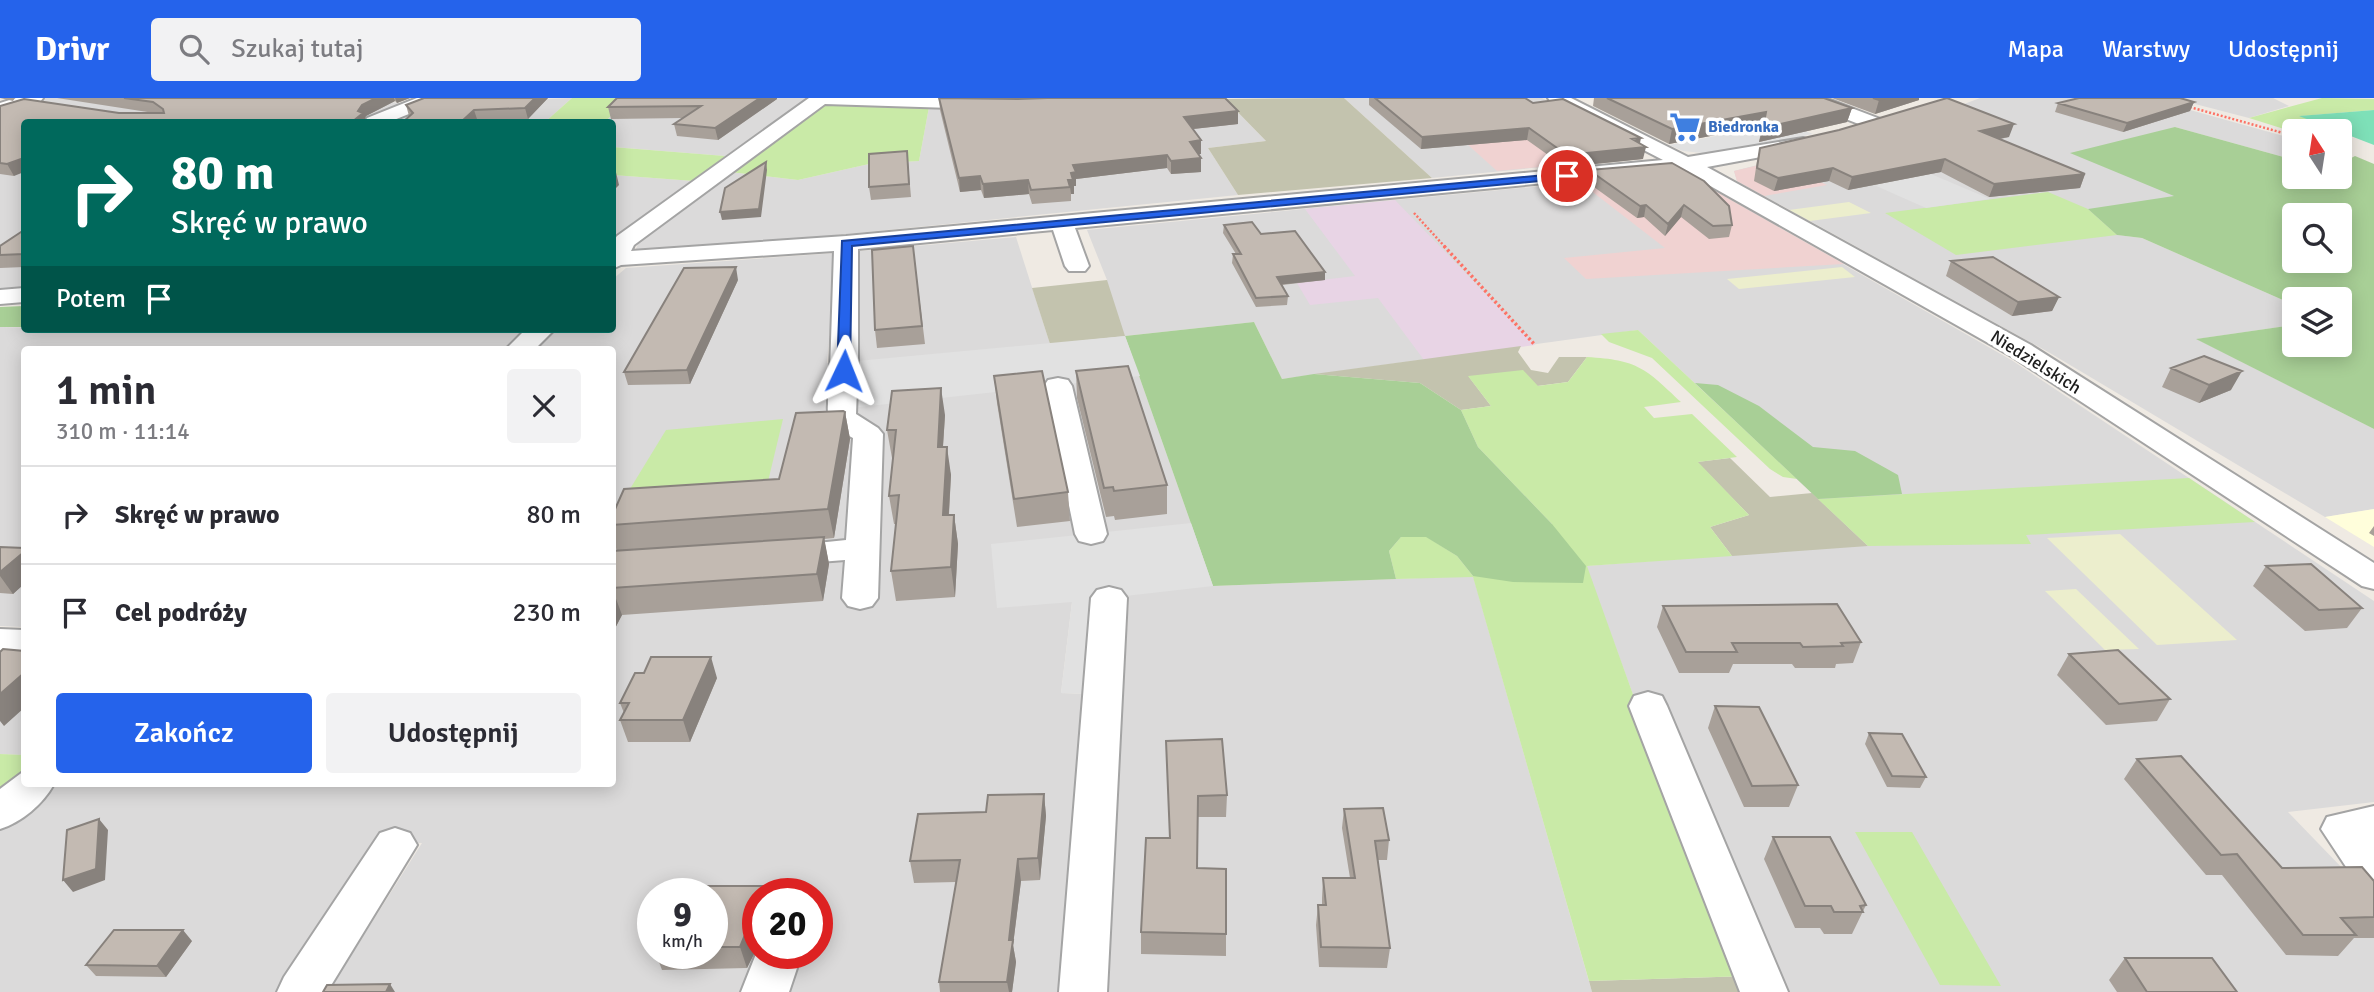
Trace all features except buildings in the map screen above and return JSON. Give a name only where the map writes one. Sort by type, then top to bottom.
[{"type":"street","points":[[403,98],[495,98]]},
{"type":"street","points":[[616,256],[625,242],[821,98],[996,104]]},
{"type":"street","name":"Niedzielskich","points":[[1557,98],[1687,164],[2022,351],[2374,578]]},
{"type":"street","points":[[1808,98],[1883,122],[1841,134]]},
{"type":"street","points":[[381,119],[431,99]]},
{"type":"street","points":[[0,109],[36,102]]},
{"type":"street","points":[[616,260],[846,243],[1687,164],[1769,152],[1821,140]]},
{"type":"street","points":[[1062,223],[1077,266]]},
{"type":"street","points":[[846,243],[841,418],[869,433],[860,598]]},
{"type":"street","points":[[0,297],[21,296]]},
{"type":"street","points":[[523,346],[537,333]]},
{"type":"street","points":[[1058,386],[1091,534]]},
{"type":"street","points":[[753,557],[862,549]]},
{"type":"street","points":[[1083,992],[1109,598]]},
{"type":"street","points":[[0,641],[21,642]]},
{"type":"street","points":[[1648,706],[1764,992]]},
{"type":"street","points":[[0,813],[30,787]]},
{"type":"street","points":[[2374,822],[2342,829],[2374,872]]},
{"type":"street","points":[[301,992],[395,845]]},
{"type":"path","points":[[2185,105],[2282,133]]},
{"type":"path","points":[[1394,192],[1535,345]]},
{"type":"shaded area","points":[[42,98],[366,98],[405,104],[368,119],[21,119],[21,290],[0,292],[0,112]]},
{"type":"shaded area","points":[[572,98],[548,119],[395,119],[435,103]]},
{"type":"shaded area","points":[[628,98],[811,98],[725,156],[616,147],[616,119],[608,119]]},
{"type":"shaded area","points":[[1344,98],[1542,98],[1643,152],[1643,157],[1432,178]]},
{"type":"shaded area","points":[[1344,98],[1432,178],[1238,195],[1208,148],[1266,141],[1225,99]]},
{"type":"shaded area","points":[[1980,98],[2147,98],[2282,136],[2282,157],[2175,127],[2175,196],[2117,235],[2142,238],[2282,300],[2282,327],[2197,339],[2374,429],[2374,509],[2325,517],[2050,353],[1737,181],[1734,171],[1901,128]]},
{"type":"shaded area","points":[[2172,98],[2273,98],[2289,106],[2249,118]]},
{"type":"shaded area","points":[[1225,99],[1266,141],[1208,148],[1238,195],[766,242],[635,251],[640,239],[730,172],[798,180],[869,164],[919,161],[929,107],[1048,108]]},
{"type":"shaded area","points":[[1767,116],[1813,134],[1712,154],[1683,151],[1669,145],[1737,132],[1722,124]]},
{"type":"shaded area","points":[[1446,125],[1643,157],[1497,171]]},
{"type":"shaded area","points":[[1776,161],[1827,185],[1764,196],[1737,181],[1734,171]]},
{"type":"shaded area","points":[[1919,169],[1990,199],[1926,208],[1865,181]]},
{"type":"shaded area","points":[[1667,174],[1692,178],[2013,361],[2374,601],[2374,802],[2288,812],[2374,901],[2374,992],[1782,992],[1635,700],[1586,566],[1867,545],[1638,330],[1282,379],[1254,322],[1125,336],[1213,586],[1473,576],[1592,992],[1106,992],[1129,596],[1072,602],[1061,693],[1088,694],[1063,992],[328,992],[422,843],[376,842],[282,992],[0,992],[0,818],[36,787],[616,787],[616,346],[537,346],[551,333],[616,333],[616,276],[626,268],[837,253],[827,363],[857,360],[860,251],[1016,237],[1050,344],[1107,280],[1087,230]]},
{"type":"shaded area","points":[[1667,174],[1692,178],[1844,264],[1586,279],[1564,258],[1665,248],[1581,183]]},
{"type":"shaded area","points":[[616,175],[694,181],[616,238]]},
{"type":"shaded area","points":[[1395,200],[1535,345],[1424,360],[1378,298],[1310,305],[1297,283],[1355,276],[1305,209]]},
{"type":"shaded area","points":[[1849,202],[1871,213],[1810,221],[1789,210]]},
{"type":"shaded area","points":[[1842,267],[1855,277],[1739,289],[1727,279]]},
{"type":"shaded area","points":[[1107,280],[1125,336],[1050,344],[1032,288]]},
{"type":"shaded area","points":[[0,327],[21,327],[21,333],[521,333],[507,346],[21,346],[21,627],[0,626]]},
{"type":"shaded area","points":[[1125,336],[1140,376],[851,408],[857,361]]},
{"type":"shaded area","points":[[1521,346],[1518,352],[1531,370],[1548,373],[1559,357],[1587,357],[1568,382],[1537,386],[1469,377],[1491,406],[1461,410],[1420,383],[1314,374]]},
{"type":"shaded area","points":[[1730,458],[1770,497],[1812,493],[1868,546],[1732,556],[1710,527],[1749,515],[1697,462]]},
{"type":"shaded area","points":[[2374,509],[2374,547],[2325,517]]},
{"type":"shaded area","points":[[1191,523],[1213,586],[1099,599],[1088,694],[1061,693],[1072,602],[997,608],[991,544]]},
{"type":"shaded area","points":[[2120,534],[2237,640],[2157,645],[2047,538]]},
{"type":"shaded area","points":[[2076,589],[2139,649],[2105,650],[2045,591]]},
{"type":"shaded area","points":[[0,657],[21,658],[21,755],[0,754]]},
{"type":"shaded area","points":[[1749,976],[1755,992],[1592,992],[1589,981]]},
{"type":"green space","points":[[572,98],[628,98],[608,119],[548,119]]},
{"type":"green space","points":[[2322,98],[2374,99],[2374,110],[2301,116],[2309,119],[2282,119],[2282,128],[2249,118]]},
{"type":"green space","points":[[839,102],[929,107],[919,161],[869,164],[798,180],[730,172],[816,108]]},
{"type":"green space","points":[[2374,110],[2374,145],[2352,136],[2352,119],[2307,119],[2299,116]]},
{"type":"green space","points":[[2175,127],[2282,157],[2282,189],[2352,189],[2352,158],[2355,156],[2374,164],[2374,429],[2196,339],[2282,327],[2282,357],[2352,357],[2352,287],[2282,287],[2282,300],[2142,238],[2117,235],[2088,209],[2174,196],[2070,153]]},
{"type":"green space","points":[[616,147],[725,156],[694,181],[616,175]]},
{"type":"green space","points":[[2048,192],[2088,209],[2117,235],[1956,255],[1885,213]]},
{"type":"green space","points":[[21,306],[21,327],[0,327],[0,307]]},
{"type":"green space","points":[[1254,322],[1282,379],[1314,374],[1420,383],[1461,410],[1478,447],[1552,524],[1586,566],[1583,583],[1513,582],[1473,576],[1457,556],[1426,537],[1401,537],[1389,551],[1396,579],[1213,586],[1125,336]]},
{"type":"green space","points":[[1638,330],[1797,479],[1783,477],[1770,469],[1652,358],[1609,342],[1601,334]]},
{"type":"green space","points":[[1587,357],[1630,364],[1649,374],[1681,402],[1644,407],[1654,418],[1692,414],[1737,457],[1698,462],[1749,515],[1710,527],[1732,556],[1587,566],[1635,700],[1749,976],[1589,981],[1473,577],[1396,579],[1389,551],[1401,537],[1427,537],[1457,556],[1473,576],[1552,524],[1478,447],[1461,410],[1491,406],[1468,376],[1523,370],[1538,386],[1568,382]]},
{"type":"green space","points":[[1695,383],[1718,385],[1759,406],[1813,447],[1855,451],[1898,475],[1902,494],[1818,499]]},
{"type":"green space","points":[[783,419],[765,494],[622,502],[666,430]]},
{"type":"green space","points":[[2189,478],[2255,522],[2026,535],[2031,544],[1868,546],[1818,499]]},
{"type":"green space","points":[[0,754],[21,755],[21,773],[0,792]]},
{"type":"green space","points":[[1855,832],[1912,832],[2001,986],[1940,985]]},
{"type":"place","name":"Biedronka","points":[[1685,127]]},
{"type":"route","points":[[844,371],[846,243],[1567,176]]}]
